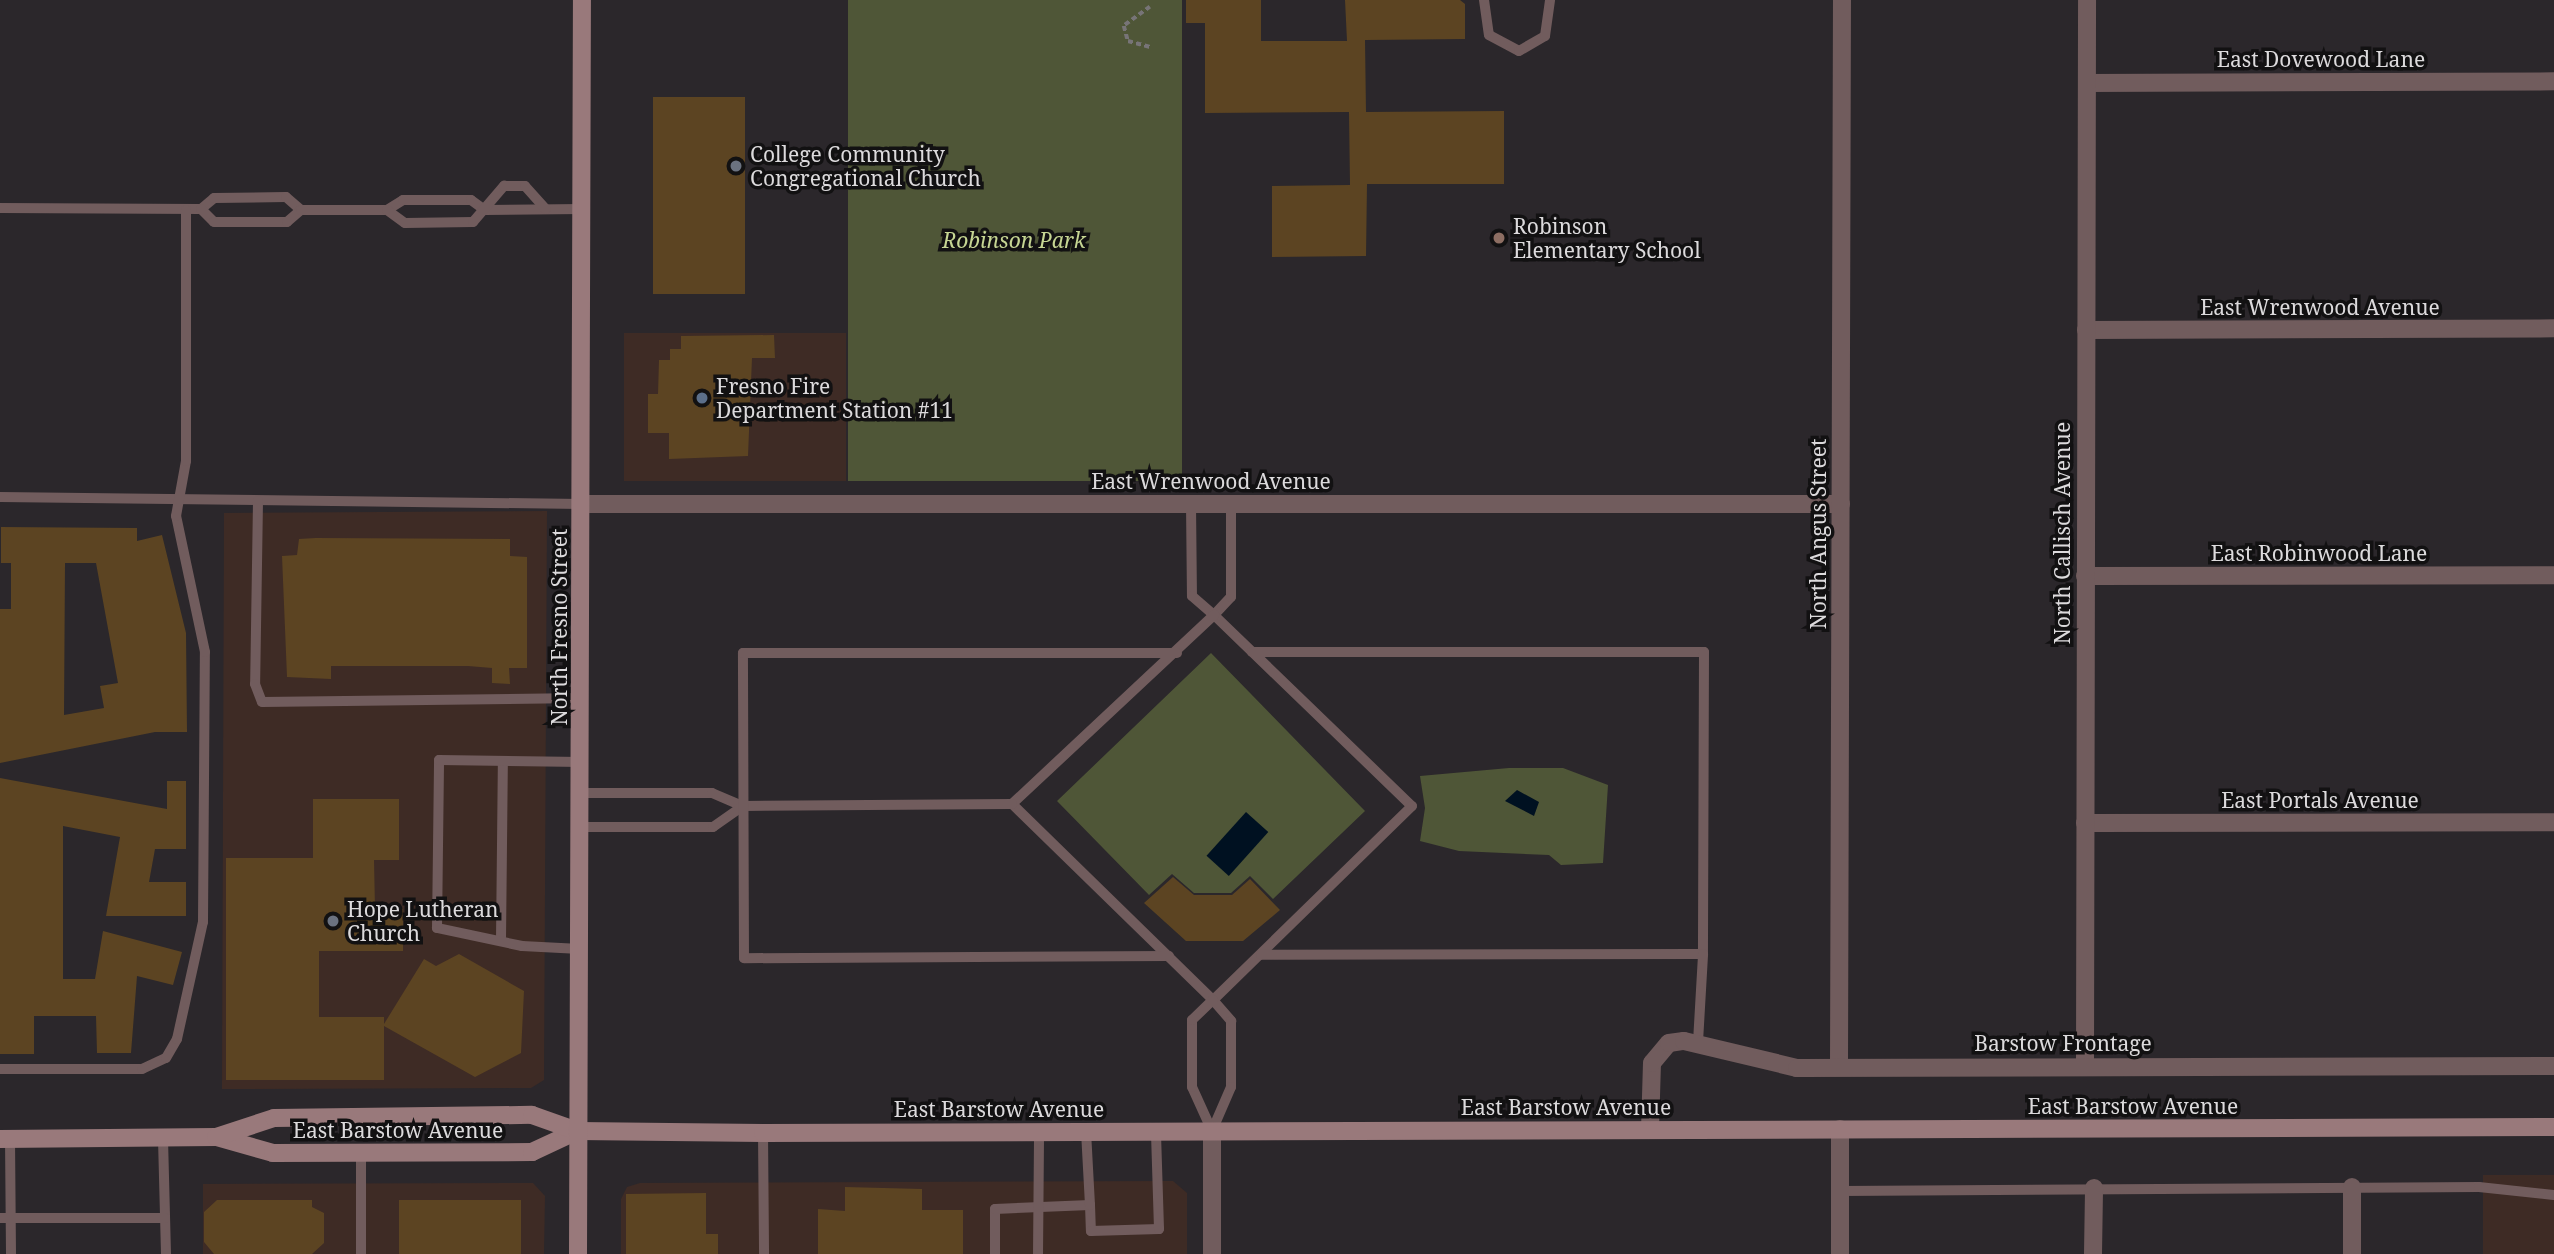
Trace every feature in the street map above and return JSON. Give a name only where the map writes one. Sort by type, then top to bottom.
[{"type":"main road","name":"North Fresno Street","points":[[578,1254],[577,1130],[582,827],[582,0]]},
{"type":"main road","name":"East Barstow Avenue","points":[[5,1139],[216,1137],[274,1118],[532,1115],[577,1130],[763,1133],[2554,1127]]},
{"type":"main road","name":"East Barstow Avenue","points":[[216,1137],[273,1153],[532,1152],[577,1130]]},
{"type":"street","name":"North Angus Street","points":[[1839,1067],[1842,0]]},
{"type":"street","name":"North Callisch Avenue","points":[[2085,1066],[2087,0]]},
{"type":"street","name":"East Dovewood Lane","points":[[2087,83],[2554,81]]},
{"type":"street","name":"East Wrenwood Avenue","points":[[2086,330],[2554,328]]},
{"type":"street","name":"East Wrenwood Avenue","points":[[582,504],[1841,504]]},
{"type":"street","name":"East Robinwood Lane","points":[[2085,576],[2554,575]]},
{"type":"street","name":"East Portals Avenue","points":[[2085,823],[2554,822]]},
{"type":"street","name":"Barstow Frontage","points":[[1650,1130],[1652,1063],[1669,1044],[1698,1042],[1779,1066],[2554,1066]]},
{"type":"street","points":[[1840,1129],[1840,1254]]},
{"type":"street","points":[[1212,1131],[1212,1254]]},
{"type":"street","points":[[2352,1187],[2352,1254]]},
{"type":"street","points":[[2094,1188],[2094,1254]]},
{"type":"lane","points":[[1484,0],[1489,35],[1519,51],[1545,36],[1550,0]]},
{"type":"lane","points":[[387,209],[405,223],[473,222],[504,186],[525,186],[546,209]]},
{"type":"lane","points":[[0,208],[201,209],[214,198],[286,197],[301,210]]},
{"type":"lane","points":[[201,209],[214,222],[287,222],[301,210],[387,209],[403,200],[471,200],[485,209],[582,209]]},
{"type":"lane","points":[[0,1069],[142,1069],[166,1058],[177,1039],[203,922],[205,652],[177,536],[176,499],[186,461],[186,209]]},
{"type":"lane","points":[[0,497],[582,504]]},
{"type":"lane","points":[[258,501],[255,684],[262,702],[582,698]]},
{"type":"lane","points":[[582,793],[712,793],[743,806],[1012,804],[1177,653],[1231,597],[1231,504]]},
{"type":"lane","points":[[1191,505],[1192,596],[1412,806],[1192,1020],[1192,1087],[1212,1131]]},
{"type":"lane","points":[[1252,652],[1704,652],[1703,954],[1698,1042]]},
{"type":"lane","points":[[1169,956],[744,958],[743,653],[1177,653]]},
{"type":"lane","points":[[580,949],[501,940],[437,928],[438,786],[439,760],[582,762]]},
{"type":"lane","points":[[501,940],[503,761]]},
{"type":"lane","points":[[1012,804],[1169,956],[1231,1021],[1231,1087],[1212,1131]]},
{"type":"lane","points":[[582,827],[713,827],[743,806]]},
{"type":"lane","points":[[1261,955],[1703,954]]},
{"type":"lane","points":[[1038,1254],[1039,1132]]},
{"type":"lane","points":[[1086,1132],[1091,1231],[1159,1229],[1156,1132]]},
{"type":"lane","points":[[763,1133],[764,1254]]},
{"type":"lane","points":[[5,1139],[5,1218],[12,1254]]},
{"type":"lane","points":[[163,1139],[166,1254]]},
{"type":"lane","points":[[361,1153],[361,1254]]},
{"type":"lane","points":[[1840,1191],[2480,1187],[2554,1195]]},
{"type":"lane","points":[[995,1254],[995,1209],[1038,1204],[1090,1205]]},
{"type":"lane","points":[[5,1218],[165,1218]]},
{"type":"path","points":[[1150,7],[1124,26],[1128,41],[1150,47]]},
{"type":"shaded area","points":[[624,333],[846,333],[846,481],[624,481]]},
{"type":"shaded area","points":[[547,511],[544,1080],[531,1088],[222,1089],[224,513]]},
{"type":"shaded area","points":[[2483,1175],[2554,1175],[2554,1254],[2483,1254]]},
{"type":"shaded area","points":[[1173,1181],[1187,1193],[1187,1254],[621,1254],[621,1199],[627,1187],[640,1183]]},
{"type":"shaded area","points":[[533,1183],[545,1196],[544,1254],[203,1254],[203,1184]]},
{"type":"green space","name":"Robinson Park","points":[[848,0],[1182,0],[1182,481],[848,481]]},
{"type":"green space","points":[[1211,653],[1365,811],[1273,899],[1250,876],[1231,893],[1194,893],[1172,874],[1149,895],[1057,801]]},
{"type":"green space","points":[[1509,768],[1563,768],[1608,785],[1603,863],[1561,865],[1549,855],[1459,851],[1420,841],[1425,808],[1420,776]]},
{"type":"water","points":[[1517,790],[1539,802],[1534,816],[1505,801]]},
{"type":"water","points":[[1246,812],[1268,832],[1229,876],[1207,856]]},
{"type":"building","points":[[1186,0],[1261,0],[1261,41],[1347,41],[1345,0],[1460,0],[1465,4],[1465,39],[1365,40],[1366,112],[1504,111],[1504,184],[1367,184],[1366,256],[1272,257],[1272,186],[1350,185],[1349,112],[1205,113],[1205,23],[1186,23]]},
{"type":"building","points":[[653,97],[745,97],[745,294],[653,294]]},
{"type":"building","points":[[774,335],[775,358],[752,358],[748,456],[669,459],[669,433],[648,433],[648,394],[658,394],[659,360],[670,360],[670,349],[681,349],[681,336]]},
{"type":"building","points":[[1,527],[137,528],[137,541],[162,535],[186,633],[187,732],[155,732],[0,763],[0,609],[11,609],[11,563],[1,563]],"holes":[[[65,563],[96,563],[118,683],[100,686],[104,708],[64,715]]]},
{"type":"building","points":[[299,539],[510,539],[510,556],[527,557],[527,668],[509,668],[510,684],[492,683],[492,668],[468,666],[331,666],[331,679],[287,677],[282,556],[297,555]]},
{"type":"building","points":[[0,778],[167,809],[167,781],[186,781],[186,849],[155,849],[149,882],[186,882],[186,916],[106,916],[120,837],[63,826],[63,979],[95,979],[103,931],[182,952],[173,985],[137,976],[131,1053],[97,1053],[96,1016],[34,1016],[34,1054],[0,1054]]},
{"type":"building","points":[[313,799],[399,799],[399,860],[374,860],[375,908],[403,909],[403,951],[319,951],[319,1017],[384,1017],[384,1024],[424,959],[436,966],[459,954],[524,991],[521,1053],[475,1077],[384,1026],[384,1080],[226,1080],[226,858],[313,858]]},
{"type":"building","points":[[1173,877],[1194,895],[1232,895],[1250,879],[1280,910],[1243,941],[1186,941],[1144,903]]},
{"type":"building","points":[[845,1187],[922,1189],[922,1210],[963,1210],[963,1254],[818,1254],[818,1209],[845,1211]]},
{"type":"building","points":[[706,1193],[706,1234],[718,1234],[718,1254],[626,1254],[626,1194]]},
{"type":"building","points":[[217,1200],[312,1200],[312,1207],[324,1213],[324,1243],[312,1254],[214,1254],[204,1242],[204,1212]]},
{"type":"building","points":[[399,1200],[521,1200],[521,1254],[399,1254]]},
{"type":"place","name":"College Community Congregational Church","points":[[736,166]]},
{"type":"place","name":"Robinson Elementary School","points":[[1499,238]]},
{"type":"place","name":"Fresno Fire Department Station #11","points":[[702,398]]},
{"type":"place","name":"Hope Lutheran Church","points":[[333,921]]}]
